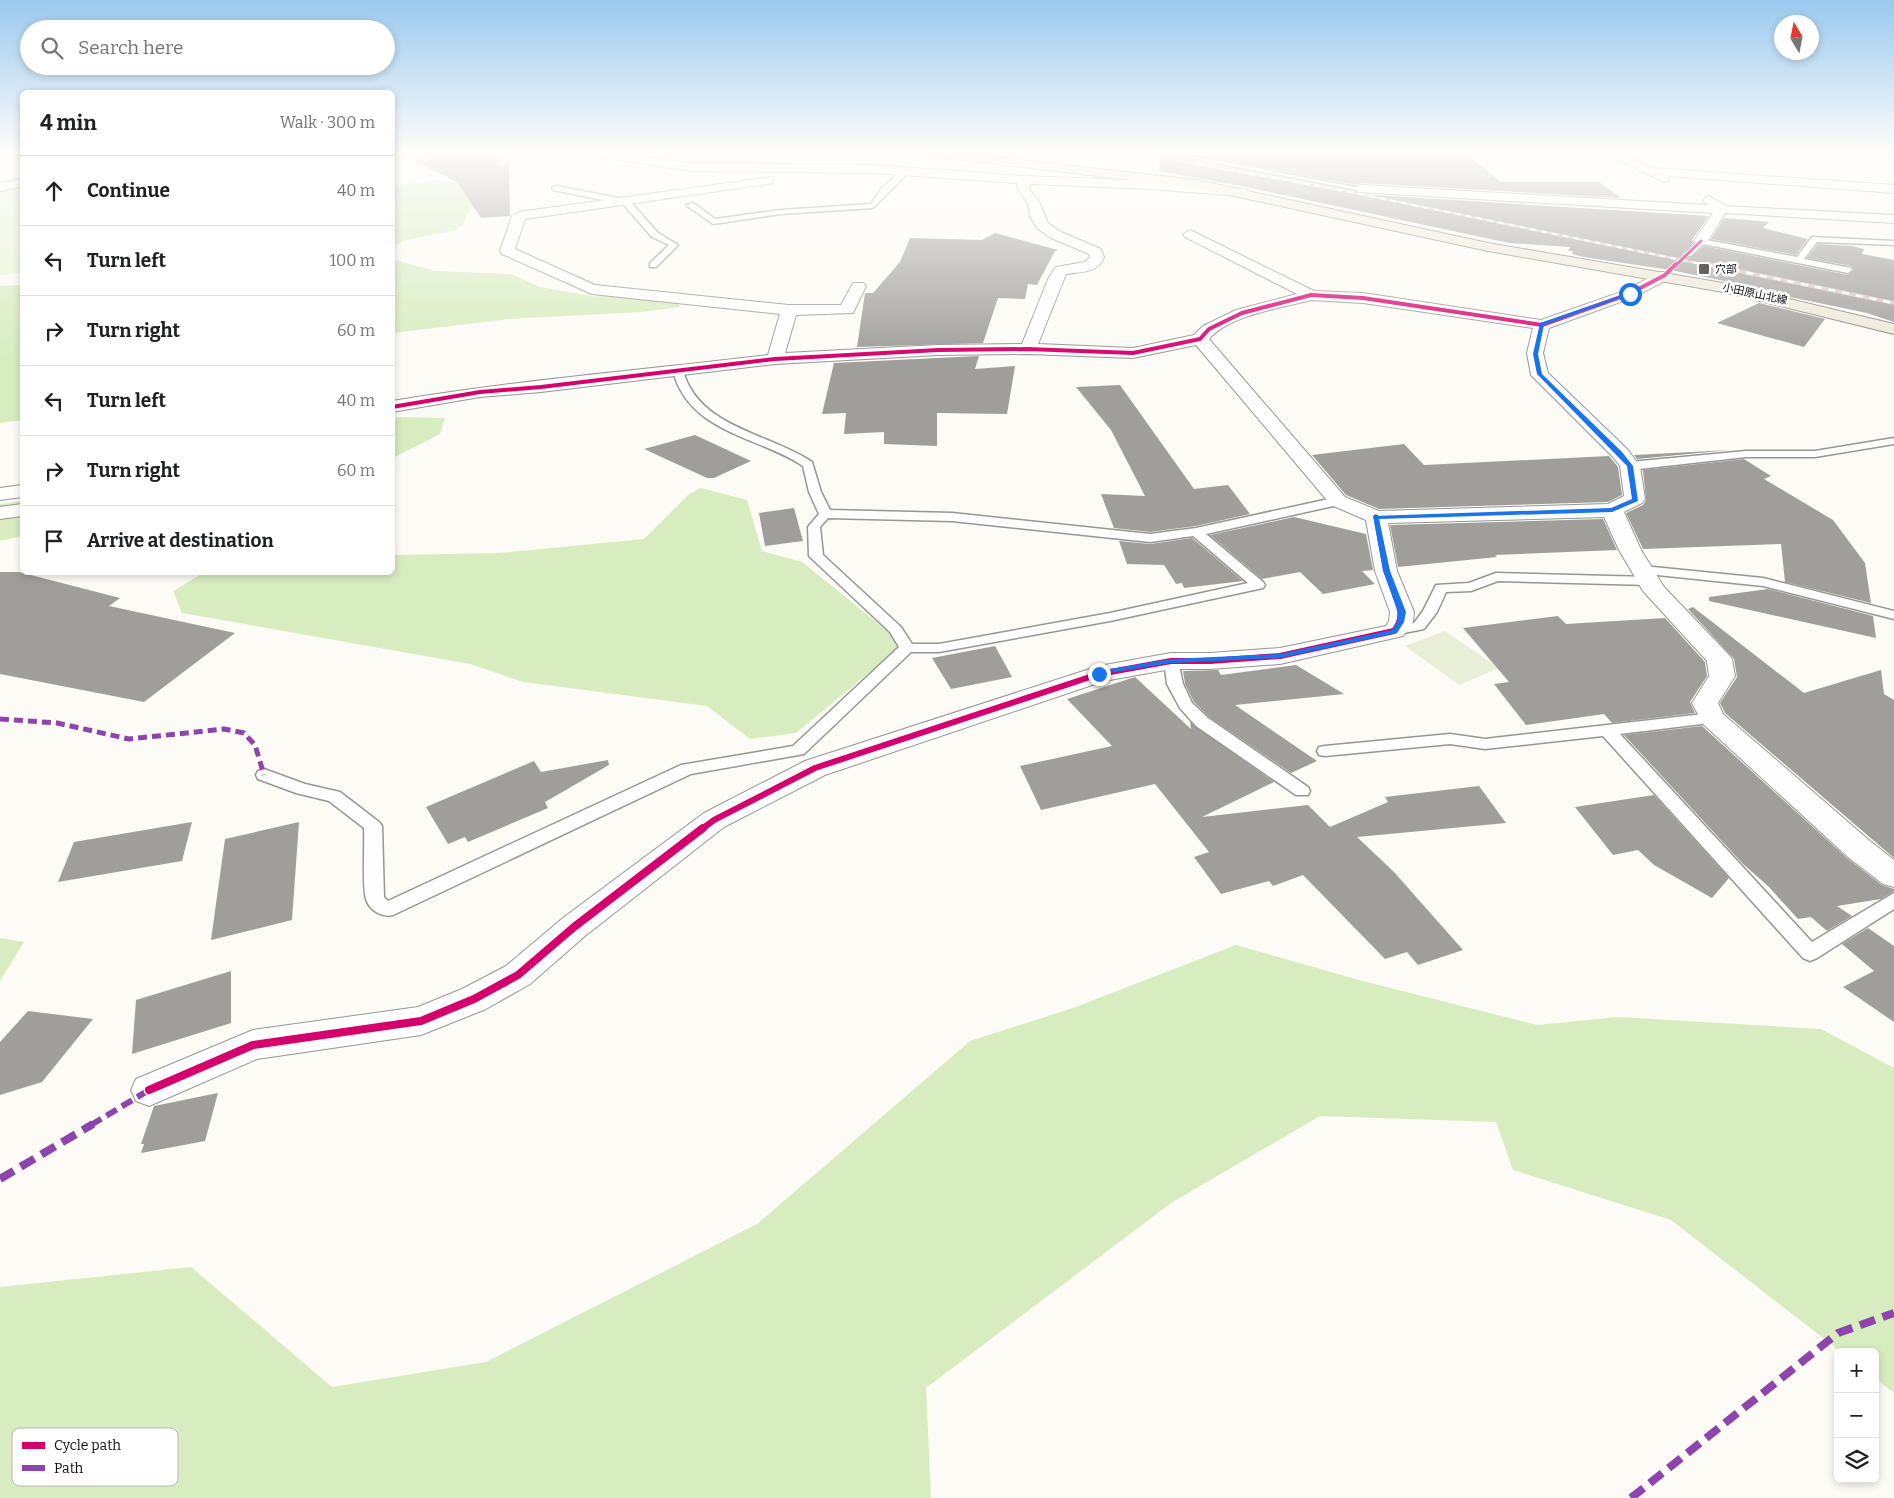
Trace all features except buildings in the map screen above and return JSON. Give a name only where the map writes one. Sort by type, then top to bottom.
[{"type":"main road","name":"小田原山北線","points":[[1366,220],[1478,245],[1665,275],[1771,297],[1894,329]]},
{"type":"street","points":[[518,220],[507,251],[592,289],[789,310],[847,310],[858,286]]},
{"type":"street","points":[[1028,349],[1056,277],[1061,270],[1089,266],[1095,263],[1097,257],[1096,252],[1056,236],[1043,226],[1039,220]]},
{"type":"street","points":[[1702,241],[1714,220]]},
{"type":"street","points":[[1190,234],[1311,295]]},
{"type":"street","points":[[395,406],[480,392],[541,387],[775,360],[938,350],[1028,349],[1133,353],[1200,339],[1209,329],[1242,313],[1311,295],[1364,298],[1542,324],[1630,294],[1665,275]]},
{"type":"street","points":[[775,360],[789,310]]},
{"type":"street","points":[[1200,339],[1338,501],[1376,517],[1612,510],[1636,499],[1630,466],[1620,453],[1540,374],[1535,354],[1542,324]]},
{"type":"street","points":[[0,494],[20,491]]},
{"type":"street","points":[[0,513],[20,510]]},
{"type":"street","points":[[1612,510],[1630,550],[1655,592],[1719,659],[1722,676],[1705,703],[1712,718],[1859,849],[1894,876]]},
{"type":"street","points":[[149,1090],[253,1045],[421,1021],[474,998],[518,975],[574,927],[714,820],[807,759],[1099,674],[1171,661],[1280,656],[1394,631],[1401,622],[1402,612],[1386,571],[1376,517]]},
{"type":"lane","points":[[642,220],[655,235],[674,245],[653,265]]},
{"type":"lane","points":[[710,220],[713,222],[727,220]]},
{"type":"lane","points":[[1799,260],[1814,239],[1894,243]]},
{"type":"lane","points":[[1688,254],[1702,241],[1848,270]]},
{"type":"lane","points":[[678,371],[683,388],[696,404],[711,416],[808,464],[815,492],[825,514]]},
{"type":"lane","points":[[1630,466],[1746,454],[1815,454],[1894,440]]},
{"type":"lane","points":[[825,514],[952,517],[1150,538],[1196,532],[1338,501]]},
{"type":"lane","points":[[825,514],[814,527],[816,556],[896,630],[906,648]]},
{"type":"lane","points":[[264,775],[302,789],[334,796],[373,826],[375,899],[386,910],[687,769],[807,759],[906,648],[939,648],[1110,617],[1258,585],[1196,532]]},
{"type":"lane","points":[[1394,631],[1419,626],[1430,612],[1441,588],[1471,587],[1496,578],[1646,575],[1763,582],[1894,615]]},
{"type":"lane","points":[[1171,661],[1175,684],[1191,711],[1202,722],[1302,792]]},
{"type":"lane","points":[[1325,752],[1450,739],[1486,744],[1608,732],[1712,718]]},
{"type":"lane","points":[[1608,732],[1810,953],[1894,900]]},
{"type":"green space","points":[[0,220],[20,220],[20,273],[0,275]]},
{"type":"green space","points":[[395,220],[465,220],[463,225],[455,230],[403,241],[395,246]]},
{"type":"green space","points":[[395,260],[435,271],[511,274],[540,287],[592,296],[676,301],[680,307],[641,312],[509,319],[395,333]]},
{"type":"green space","points":[[20,285],[20,420],[0,423],[0,286]]},
{"type":"green space","points":[[395,418],[445,418],[440,434],[395,457]]},
{"type":"green space","points":[[701,488],[747,500],[762,551],[802,562],[904,644],[796,733],[750,739],[707,706],[523,682],[470,664],[182,613],[173,591],[200,575],[395,575],[395,555],[499,553],[644,539],[689,494]]},
{"type":"green space","points":[[20,501],[20,536],[0,541],[0,504]]},
{"type":"green space","points":[[1445,631],[1499,668],[1459,685],[1405,646]]},
{"type":"green space","points":[[0,938],[24,942],[0,981]]},
{"type":"green space","points":[[1236,945],[1363,981],[1537,1025],[1618,1017],[1821,1029],[1894,1068],[1894,1393],[1879,1381],[1879,1348],[1836,1348],[1671,1220],[1513,1170],[1496,1122],[1320,1116],[1171,1203],[926,1388],[931,1498],[0,1498],[0,1287],[191,1267],[332,1387],[486,1362],[757,1224],[970,1041],[1073,1008]]},
{"type":"railway","points":[[1486,220],[1711,266]]},
{"type":"railway","points":[[1705,264],[1894,303]]},
{"type":"marked path","points":[[0,719],[57,723],[129,739],[224,729],[244,733],[255,745],[264,775]]},
{"type":"marked path","points":[[0,1179],[149,1090]]},
{"type":"marked path","points":[[1631,1498],[1838,1333],[1894,1313]]},
{"type":"cycle path","points":[[395,406],[480,392],[541,387],[775,359],[938,350],[1028,349],[1133,353],[1200,339],[1209,329],[1242,313],[1311,295],[1363,298],[1542,325],[1629,294],[1665,275],[1701,241]]},
{"type":"cycle path","points":[[149,1090],[253,1045],[421,1021],[474,999],[518,975],[574,927],[714,820],[815,768],[1099,674],[1171,661],[1210,661],[1280,656],[1394,631],[1401,622],[1402,612],[1386,571],[1376,517]]},
{"type":"place","name":"穴部","points":[[1704,269]]},
{"type":"route","points":[[1099,674],[1171,661],[1210,661],[1280,656],[1394,631],[1401,622],[1402,612],[1386,571],[1376,517],[1612,510],[1636,499],[1630,466],[1620,453],[1540,374],[1535,354],[1542,324],[1630,294]]}]
